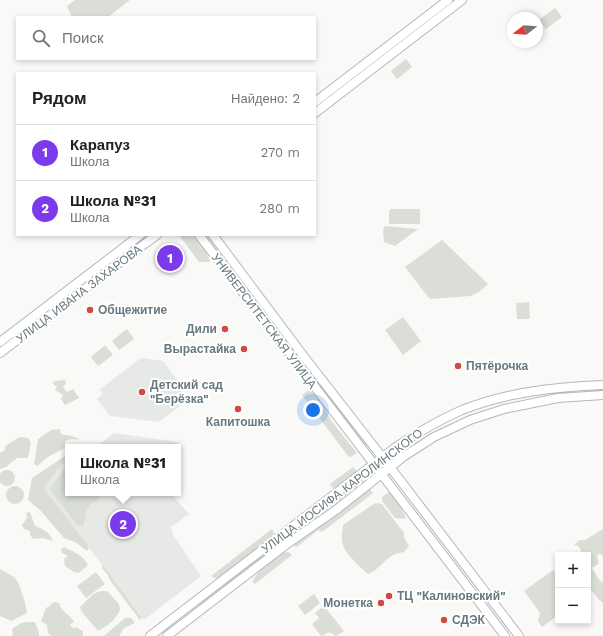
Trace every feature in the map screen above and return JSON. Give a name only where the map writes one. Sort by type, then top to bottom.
[{"type":"main road","points":[[316,101],[448,0]]},
{"type":"main road","points":[[316,112],[462,0]]},
{"type":"main road","name":"УЛИЦА ИВАНА ЗАХАРОВА","points":[[0,342],[139,236]]},
{"type":"main road","name":"УЛИЦА ИВАНА ЗАХАРОВА","points":[[0,353],[156,236]]},
{"type":"main road","name":"УНИВЕРСИТЕТСКАЯ УЛИЦА","points":[[200,236],[505,636]]},
{"type":"main road","name":"УНИВЕРСИТЕТСКАЯ УЛИЦА","points":[[214,236],[297,348],[519,636]]},
{"type":"main road","name":"УЛИЦА ИОСИФА КАРОЛИНСКОГО","points":[[150,636],[396,447],[426,428],[450,415],[484,402],[509,395],[548,389],[603,385]]},
{"type":"main road","name":"УЛИЦА ИОСИФА КАРОЛИНСКОГО","points":[[167,636],[287,544],[336,510],[403,457],[434,437],[455,426],[504,408],[558,398],[603,396]]},
{"type":"shaded area","points":[[75,0],[130,0],[109,16],[72,16],[67,6]]},
{"type":"shaded area","points":[[555,8],[562,17],[546,29],[543,25],[543,17]]},
{"type":"shaded area","points":[[406,59],[412,67],[397,79],[391,71]]},
{"type":"shaded area","points":[[391,209],[419,209],[420,223],[391,224],[389,223],[389,211]]},
{"type":"shaded area","points":[[385,226],[418,229],[395,246],[384,242],[383,230]]},
{"type":"shaded area","points":[[145,236],[148,236],[0,349],[0,347]]},
{"type":"shaded area","points":[[180,236],[194,236],[204,248],[210,261],[199,262]]},
{"type":"shaded area","points":[[203,236],[208,236],[282,332],[279,334]]},
{"type":"shaded area","points":[[442,240],[488,284],[479,292],[470,296],[431,299],[405,267]]},
{"type":"shaded area","points":[[529,302],[530,319],[517,319],[516,303]]},
{"type":"shaded area","points":[[403,317],[421,341],[403,355],[385,330]]},
{"type":"shaded area","points":[[127,329],[134,339],[119,350],[112,341]]},
{"type":"shaded area","points":[[284,337],[368,444],[365,447],[281,339]]},
{"type":"shaded area","points":[[105,345],[113,355],[98,366],[91,357]]},
{"type":"shaded area","name":"Детский сад \"Берёзка\"","points":[[141,358],[163,361],[183,388],[180,406],[159,422],[110,416],[97,399],[103,394],[99,390]]},
{"type":"shaded area","points":[[65,380],[66,383],[63,387],[67,392],[73,389],[79,398],[65,405],[61,399],[63,395],[55,390],[57,387],[52,383],[55,381]]},
{"type":"shaded area","points":[[309,390],[317,396],[333,423],[357,453],[351,457],[348,456],[302,395]]},
{"type":"shaded area","points":[[60,429],[61,434],[80,439],[71,439],[65,442],[65,448],[48,457],[37,466],[34,464],[38,439],[51,430]]},
{"type":"shaded area","points":[[114,433],[177,442],[178,444],[100,444]]},
{"type":"shaded area","points":[[20,437],[28,438],[31,442],[28,458],[17,458],[6,467],[0,469],[0,453],[5,450],[5,446]]},
{"type":"shaded area","points":[[65,456],[65,462],[44,488],[89,547],[87,551],[75,542],[64,538],[41,511],[28,500],[32,478]]},
{"type":"shaded area","points":[[65,462],[65,496],[173,496],[189,514],[171,527],[173,535],[201,576],[144,620],[44,488]]},
{"type":"shaded area","points":[[353,467],[358,473],[346,482],[333,488],[330,484]]},
{"type":"shaded area","points":[[65,468],[65,496],[99,496],[98,500],[88,508],[83,526],[77,525],[52,493],[50,488]]},
{"type":"shaded area","points":[[4,470],[10,470],[15,475],[13,484],[10,486],[4,486],[-1,481],[-1,475]]},
{"type":"shaded area","points":[[362,479],[364,482],[200,606],[198,604]]},
{"type":"shaded area","points":[[15,486],[21,489],[24,495],[21,501],[15,504],[9,501],[6,495],[9,489]]},
{"type":"shaded area","points":[[370,489],[373,493],[372,494],[322,532],[318,530],[297,547],[294,546],[294,544],[317,526],[340,512]]},
{"type":"shaded area","points":[[390,491],[406,518],[395,518],[382,501],[382,497]]},
{"type":"shaded area","points":[[375,503],[382,504],[404,533],[404,537],[409,546],[404,552],[391,556],[368,574],[354,561],[344,548],[342,533],[343,525]]},
{"type":"shaded area","points":[[30,512],[35,526],[48,533],[53,541],[43,538],[33,539],[30,535],[30,531],[24,529],[22,525],[27,518],[26,513]]},
{"type":"shaded area","points":[[272,529],[274,532],[272,538],[220,578],[214,578],[211,576]]},
{"type":"shaded area","points":[[603,529],[603,557],[601,554],[597,555],[599,564],[591,568],[591,552],[581,552],[578,546],[574,545],[580,540],[585,540]]},
{"type":"shaded area","points":[[64,547],[81,556],[88,565],[79,573],[74,572],[65,566],[64,559],[68,556],[62,553],[61,549]]},
{"type":"shaded area","points":[[287,552],[292,555],[255,584],[252,581],[260,570],[283,553]]},
{"type":"shaded area","points":[[103,565],[142,618],[140,620],[109,579],[108,575],[102,568]]},
{"type":"shaded area","points":[[591,568],[603,583],[603,603],[591,590]]},
{"type":"shaded area","points":[[0,569],[14,577],[16,580],[20,588],[27,613],[12,621],[0,616]]},
{"type":"shaded area","points":[[553,570],[555,572],[555,617],[542,627],[538,621],[540,613],[524,591]]},
{"type":"shaded area","points":[[96,572],[105,584],[86,598],[77,586]]},
{"type":"shaded area","points":[[101,591],[107,591],[119,604],[120,610],[111,622],[98,631],[82,612],[80,607],[93,594]]},
{"type":"shaded area","points":[[314,594],[320,603],[305,615],[298,606]]},
{"type":"shaded area","points":[[53,602],[59,603],[62,609],[74,622],[70,625],[73,628],[77,627],[83,631],[83,636],[52,636],[48,633],[47,625],[41,621],[46,608]]},
{"type":"shaded area","points":[[324,606],[344,631],[336,636],[332,633],[328,633],[321,636],[312,624],[319,618],[315,613]]},
{"type":"shaded area","points":[[125,618],[131,618],[135,623],[124,628],[119,636],[104,636]]},
{"type":"shaded area","points":[[35,622],[39,636],[12,636],[12,629],[21,623]]},
{"type":"place","name":"Карапуз","points":[[170,258]]},
{"type":"place","name":"Общежитие","points":[[90,310]]},
{"type":"place","name":"Дили","points":[[225,329]]},
{"type":"place","name":"Вырастайка","points":[[244,349]]},
{"type":"place","name":"Пятёрочка","points":[[458,366]]},
{"type":"place","name":"Детский сад \"Берёзка\"","points":[[142,392]]},
{"type":"place","name":"Капитошка","points":[[238,409]]},
{"type":"place","name":"Школа №31","points":[[123,524]]},
{"type":"place","name":"ТЦ \"Калиновский\"","points":[[389,596]]},
{"type":"place","name":"Монетка","points":[[381,603]]},
{"type":"place","name":"СДЭК","points":[[444,620]]}]
